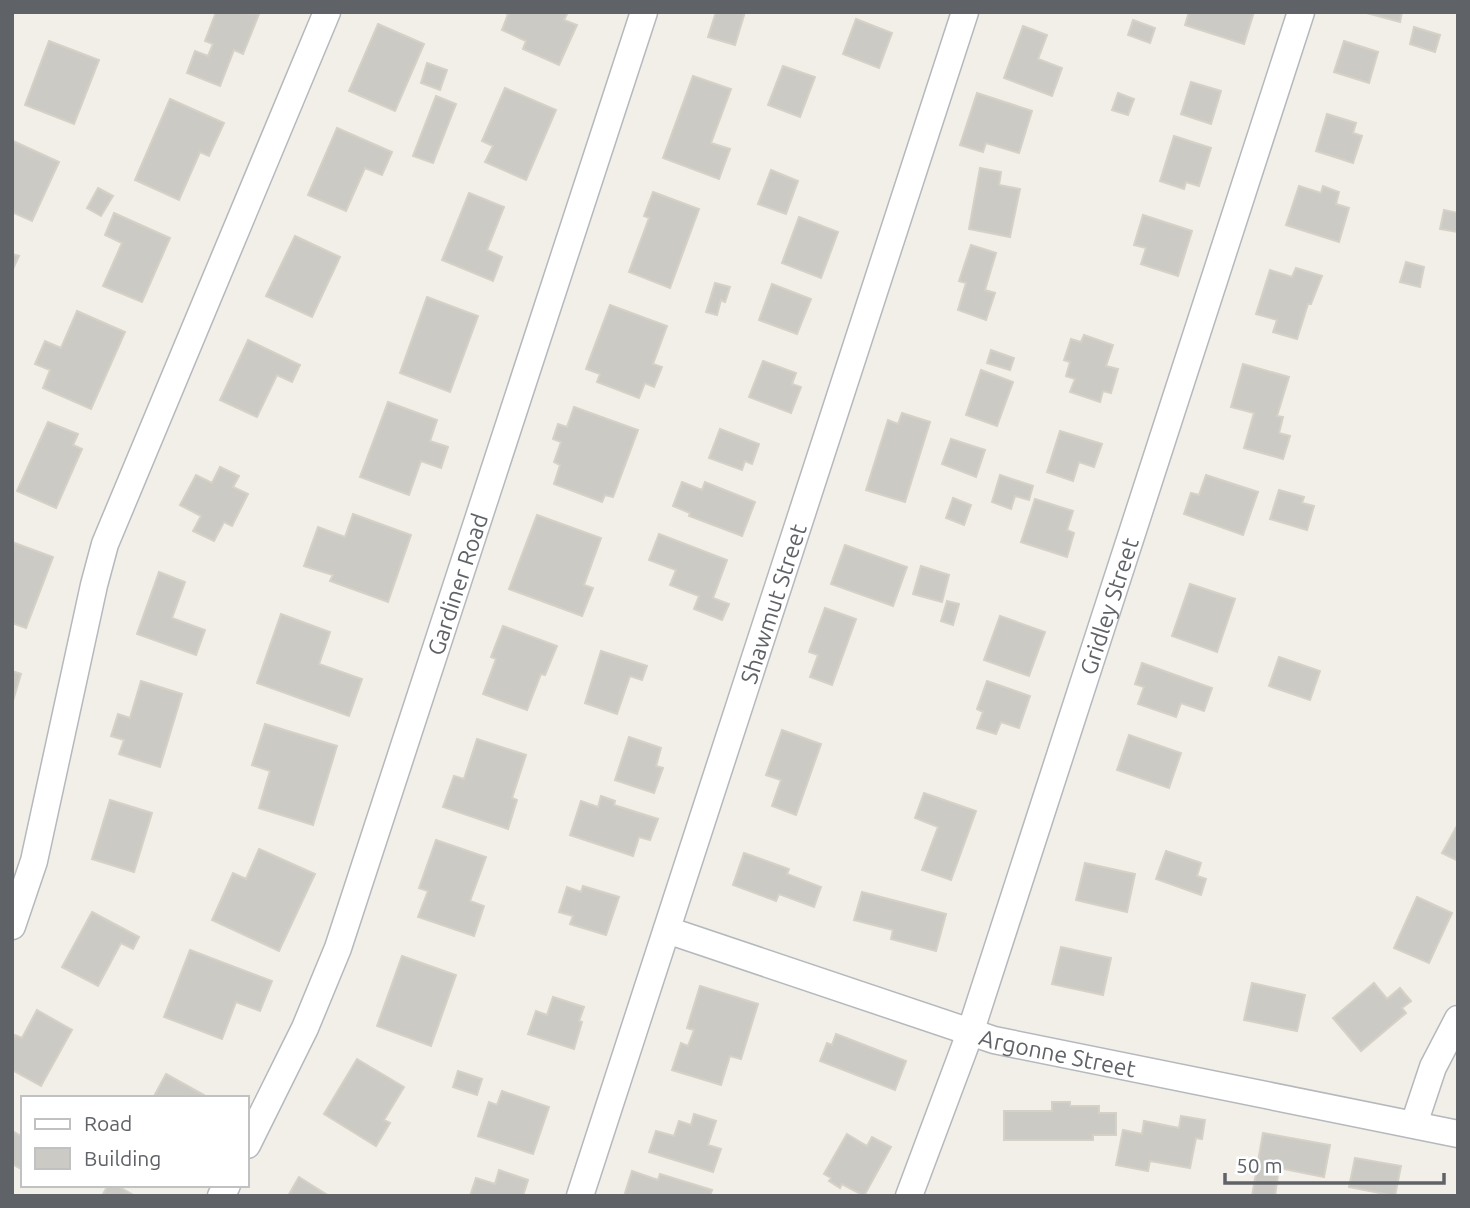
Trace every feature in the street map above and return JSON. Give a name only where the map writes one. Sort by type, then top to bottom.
[{"type":"street","points":[[12,926],[34,860],[105,544],[327,12]]},
{"type":"street","name":"Gardiner Road","points":[[248,1143],[305,1028],[338,948],[644,12]]},
{"type":"street","name":"Shawmut Street","points":[[580,1196],[965,12]]},
{"type":"street","name":"Gridley Street","points":[[909,1196],[970,1033],[1301,12]]},
{"type":"street","name":"Argonne Street","points":[[667,930],[970,1033],[1060,1055],[1458,1134]]},
{"type":"street","points":[[1414,1124],[1433,1067],[1458,1019]]},
{"type":"building","points":[[216,12],[259,14],[243,54],[234,50],[220,86],[187,73],[195,51],[208,56],[213,44],[205,41]]},
{"type":"building","points":[[503,12],[568,12],[564,20],[577,25],[559,65],[523,49],[526,41],[502,30],[508,14]]},
{"type":"building","points":[[716,12],[745,12],[735,45],[708,37]]},
{"type":"building","points":[[1189,12],[1254,12],[1244,44],[1185,25]]},
{"type":"building","points":[[1363,12],[1402,12],[1400,22]]},
{"type":"building","points":[[856,19],[892,33],[879,68],[843,54]]},
{"type":"building","points":[[1133,20],[1155,28],[1150,43],[1128,35]]},
{"type":"building","points":[[378,24],[424,44],[395,111],[349,91]]},
{"type":"building","points":[[1023,26],[1047,35],[1038,59],[1062,68],[1052,96],[1004,78]]},
{"type":"building","points":[[1414,27],[1440,35],[1435,52],[1410,44]]},
{"type":"building","points":[[49,41],[99,60],[74,124],[25,105]]},
{"type":"building","points":[[1344,41],[1378,52],[1369,83],[1334,72]]},
{"type":"building","points":[[427,63],[447,70],[440,90],[421,83]]},
{"type":"building","points":[[783,66],[815,77],[800,117],[768,105]]},
{"type":"building","points":[[693,76],[731,89],[711,143],[730,149],[719,179],[663,158]]},
{"type":"building","points":[[1191,82],[1221,91],[1211,124],[1181,114]]},
{"type":"building","points":[[505,88],[556,110],[526,180],[485,162],[493,146],[482,141]]},
{"type":"building","points":[[977,93],[1032,111],[1019,153],[986,143],[983,152],[960,145]]},
{"type":"building","points":[[1118,93],[1134,99],[1128,115],[1112,110]]},
{"type":"building","points":[[436,96],[456,104],[433,163],[413,156]]},
{"type":"building","points":[[170,99],[224,123],[209,156],[200,152],[179,200],[135,180]]},
{"type":"building","points":[[1327,114],[1356,123],[1353,133],[1362,136],[1353,163],[1316,151]]},
{"type":"building","points":[[337,128],[392,152],[382,175],[365,168],[346,211],[308,195]]},
{"type":"building","points":[[1174,136],[1211,148],[1199,186],[1186,182],[1184,189],[1160,181]]},
{"type":"building","points":[[13,141],[59,162],[32,221],[12,212]]},
{"type":"building","points":[[980,168],[1001,172],[999,185],[1020,189],[1010,237],[969,229]]},
{"type":"building","points":[[771,170],[798,181],[786,214],[758,204]]},
{"type":"building","points":[[1299,186],[1321,193],[1323,186],[1339,192],[1336,204],[1349,208],[1339,242],[1286,225]]},
{"type":"building","points":[[98,188],[113,196],[101,216],[87,208]]},
{"type":"building","points":[[653,192],[699,209],[670,288],[629,272],[649,218],[644,216]]},
{"type":"building","points":[[469,193],[504,207],[487,250],[502,257],[493,281],[442,260]]},
{"type":"building","points":[[1444,210],[1458,213],[1458,232],[1440,229]]},
{"type":"building","points":[[114,213],[170,238],[142,302],[103,286],[122,243],[105,235]]},
{"type":"building","points":[[1143,215],[1192,231],[1178,276],[1141,264],[1146,248],[1134,245]]},
{"type":"building","points":[[799,217],[838,232],[821,278],[782,263]]},
{"type":"building","points":[[295,236],[340,257],[312,317],[266,296]]},
{"type":"building","points":[[971,245],[996,253],[985,290],[995,293],[986,320],[958,310],[966,283],[959,281]]},
{"type":"building","points":[[12,254],[19,256],[12,271]]},
{"type":"building","points":[[1406,262],[1424,267],[1420,287],[1400,282]]},
{"type":"building","points":[[1296,268],[1322,276],[1311,304],[1308,304],[1297,339],[1273,332],[1277,320],[1256,314],[1270,270],[1292,277]]},
{"type":"building","points":[[715,283],[730,287],[725,302],[721,300],[717,315],[706,312]]},
{"type":"building","points":[[772,284],[811,299],[797,334],[759,320]]},
{"type":"building","points":[[427,297],[478,316],[450,392],[400,373]]},
{"type":"building","points":[[610,305],[667,326],[653,364],[662,367],[654,387],[645,383],[639,398],[597,382],[600,374],[586,369]]},
{"type":"building","points":[[77,311],[125,332],[91,409],[43,388],[50,370],[35,364],[45,341],[61,348]]},
{"type":"building","points":[[1084,335],[1113,345],[1106,366],[1118,369],[1111,393],[1103,391],[1100,402],[1070,392],[1075,379],[1066,376],[1070,362],[1064,360],[1071,339],[1081,342]]},
{"type":"building","points":[[248,340],[300,365],[292,382],[277,375],[257,417],[220,400]]},
{"type":"building","points":[[991,350],[1014,358],[1010,370],[987,363]]},
{"type":"building","points":[[763,361],[796,373],[792,384],[801,387],[791,413],[749,397]]},
{"type":"building","points":[[1243,364],[1289,377],[1277,416],[1283,417],[1279,433],[1290,436],[1283,459],[1244,448],[1254,413],[1231,407]]},
{"type":"building","points":[[981,370],[1013,382],[997,426],[966,415]]},
{"type":"building","points":[[388,402],[437,420],[430,441],[448,447],[441,468],[421,461],[409,495],[360,477]]},
{"type":"building","points":[[574,407],[638,430],[613,497],[605,495],[602,502],[554,484],[560,465],[554,462],[561,442],[553,439],[558,424],[567,427]]},
{"type":"building","points":[[902,413],[930,422],[905,502],[866,490],[888,420],[898,424]]},
{"type":"building","points":[[48,422],[78,434],[73,445],[82,449],[56,508],[17,491]]},
{"type":"building","points":[[720,429],[759,444],[752,464],[745,461],[742,470],[709,458]]},
{"type":"building","points":[[1060,431],[1102,444],[1094,467],[1079,462],[1073,481],[1047,472]]},
{"type":"building","points":[[951,439],[985,450],[976,477],[942,464]]},
{"type":"building","points":[[220,467],[239,476],[233,487],[248,494],[232,526],[224,522],[214,541],[193,531],[201,516],[180,505],[196,475],[212,483]]},
{"type":"building","points":[[1000,475],[1033,486],[1029,500],[1015,496],[1011,509],[992,502]]},
{"type":"building","points":[[1206,475],[1258,492],[1243,535],[1184,514],[1191,493],[1199,495]]},
{"type":"building","points":[[682,482],[702,490],[705,482],[755,502],[742,536],[689,516],[690,513],[673,506]]},
{"type":"building","points":[[1279,490],[1304,497],[1302,503],[1314,506],[1307,530],[1270,519]]},
{"type":"building","points":[[953,498],[971,505],[964,525],[946,518]]},
{"type":"building","points":[[1035,499],[1073,511],[1067,530],[1074,533],[1067,557],[1021,542]]},
{"type":"building","points":[[353,514],[411,535],[388,602],[330,581],[333,575],[304,566],[318,527],[345,537]]},
{"type":"building","points":[[537,515],[601,538],[584,585],[593,588],[582,616],[509,589]]},
{"type":"building","points":[[659,534],[727,560],[713,598],[729,604],[722,620],[694,609],[699,596],[670,585],[676,570],[649,560]]},
{"type":"building","points":[[12,542],[53,557],[26,628],[12,623]]},
{"type":"building","points":[[845,545],[907,567],[893,606],[831,584]]},
{"type":"building","points":[[921,566],[949,575],[942,602],[913,594]]},
{"type":"building","points":[[159,572],[185,582],[172,618],[205,630],[196,655],[137,634]]},
{"type":"building","points":[[1190,584],[1235,599],[1217,652],[1172,636]]},
{"type":"building","points":[[947,601],[959,604],[953,625],[941,621]]},
{"type":"building","points":[[825,608],[856,619],[832,685],[810,677],[818,655],[809,652]]},
{"type":"building","points":[[281,614],[330,632],[319,664],[362,679],[349,716],[257,683]]},
{"type":"building","points":[[1000,616],[1045,632],[1029,676],[984,660]]},
{"type":"building","points":[[503,626],[557,646],[545,675],[541,674],[527,710],[483,694],[496,659],[491,657]]},
{"type":"building","points":[[601,651],[647,666],[642,680],[630,676],[617,714],[585,703]]},
{"type":"building","points":[[1279,657],[1320,671],[1310,700],[1269,686]]},
{"type":"building","points":[[1142,663],[1212,688],[1204,711],[1181,703],[1176,717],[1138,704],[1144,687],[1135,684]]},
{"type":"building","points":[[12,671],[21,674],[12,704]]},
{"type":"building","points":[[141,681],[182,694],[160,767],[119,754],[124,740],[111,736],[118,714],[130,718]]},
{"type":"building","points":[[987,681],[1030,696],[1019,728],[1001,722],[996,734],[977,728],[983,712],[977,709]]},
{"type":"building","points":[[265,724],[337,746],[313,825],[259,808],[270,771],[252,765]]},
{"type":"building","points":[[782,730],[821,744],[796,815],[772,806],[781,780],[766,775]]},
{"type":"building","points":[[1129,735],[1181,753],[1169,788],[1117,770]]},
{"type":"building","points":[[629,737],[661,748],[656,766],[663,768],[654,793],[615,780]]},
{"type":"building","points":[[477,739],[526,755],[512,798],[517,800],[508,829],[443,807],[454,776],[464,779]]},
{"type":"building","points":[[924,793],[976,811],[951,880],[922,870],[938,827],[915,818]]},
{"type":"building","points":[[601,796],[615,801],[614,805],[658,819],[650,840],[639,837],[633,856],[570,835],[581,801],[598,807]]},
{"type":"building","points":[[110,800],[152,813],[134,872],[92,859]]},
{"type":"building","points":[[1458,824],[1458,861],[1442,853]]},
{"type":"building","points":[[436,840],[486,857],[470,901],[484,906],[474,936],[418,917],[428,891],[419,888]]},
{"type":"building","points":[[259,849],[315,874],[279,951],[212,920],[233,873],[246,879]]},
{"type":"building","points":[[1166,851],[1201,863],[1197,876],[1206,879],[1201,895],[1156,879]]},
{"type":"building","points":[[744,853],[789,869],[787,874],[821,887],[814,907],[779,894],[776,901],[733,885]]},
{"type":"building","points":[[1085,863],[1135,874],[1127,912],[1076,900]]},
{"type":"building","points":[[583,886],[619,897],[606,935],[570,924],[573,916],[559,912],[567,887],[581,892]]},
{"type":"building","points":[[862,892],[946,914],[936,951],[891,939],[893,930],[854,920]]},
{"type":"building","points":[[1417,897],[1452,913],[1429,963],[1394,948]]},
{"type":"building","points":[[92,912],[139,937],[133,949],[121,943],[98,986],[62,967]]},
{"type":"building","points":[[1061,947],[1111,958],[1103,995],[1052,984]]},
{"type":"building","points":[[190,950],[272,981],[260,1011],[236,1002],[222,1039],[164,1017]]},
{"type":"building","points":[[402,956],[456,975],[431,1046],[377,1026]]},
{"type":"building","points":[[1252,983],[1305,995],[1297,1031],[1244,1020]]},
{"type":"building","points":[[1374,983],[1387,999],[1400,988],[1411,1001],[1402,1008],[1406,1013],[1361,1051],[1333,1018]]},
{"type":"building","points":[[700,986],[758,1004],[741,1059],[730,1056],[721,1085],[672,1070],[681,1043],[688,1046],[694,1030],[687,1028]]},
{"type":"building","points":[[553,997],[584,1007],[574,1049],[528,1034],[536,1011],[547,1015]]},
{"type":"building","points":[[37,1010],[72,1030],[41,1086],[12,1070],[12,1041],[15,1035],[22,1038]]},
{"type":"building","points":[[836,1034],[906,1061],[895,1090],[820,1061],[827,1043],[832,1045]]},
{"type":"building","points":[[357,1059],[404,1087],[384,1120],[390,1123],[376,1146],[324,1114]]},
{"type":"building","points":[[458,1071],[482,1079],[477,1095],[453,1087]]},
{"type":"building","points":[[166,1074],[204,1095],[204,1096],[154,1096]]},
{"type":"building","points":[[502,1091],[549,1107],[533,1154],[478,1136],[489,1102],[497,1105]]},
{"type":"building","points":[[1052,1102],[1070,1102],[1070,1106],[1099,1106],[1099,1113],[1116,1113],[1116,1135],[1093,1135],[1093,1140],[1004,1140],[1004,1111],[1052,1111]]},
{"type":"building","points":[[694,1114],[716,1121],[708,1145],[721,1149],[713,1172],[649,1152],[656,1131],[674,1136],[679,1121],[691,1125]]},
{"type":"building","points":[[1181,1116],[1205,1120],[1202,1139],[1196,1138],[1190,1168],[1150,1161],[1148,1171],[1116,1165],[1123,1130],[1142,1134],[1144,1121],[1179,1128]]},
{"type":"building","points":[[12,1131],[21,1136],[21,1169],[12,1164]]},
{"type":"building","points":[[1263,1133],[1330,1145],[1324,1177],[1279,1168],[1275,1196],[1252,1196]]},
{"type":"building","points":[[847,1134],[867,1146],[872,1137],[891,1147],[864,1196],[842,1184],[840,1188],[824,1174]]},
{"type":"building","points":[[1355,1158],[1401,1166],[1395,1196],[1349,1187]]},
{"type":"building","points":[[499,1170],[528,1180],[523,1196],[470,1196],[476,1178],[495,1184]]},
{"type":"building","points":[[632,1171],[658,1180],[660,1174],[712,1190],[710,1196],[624,1196]]},
{"type":"building","points":[[299,1177],[329,1196],[288,1196]]},
{"type":"building","points":[[107,1187],[119,1187],[135,1196],[102,1196]]}]
